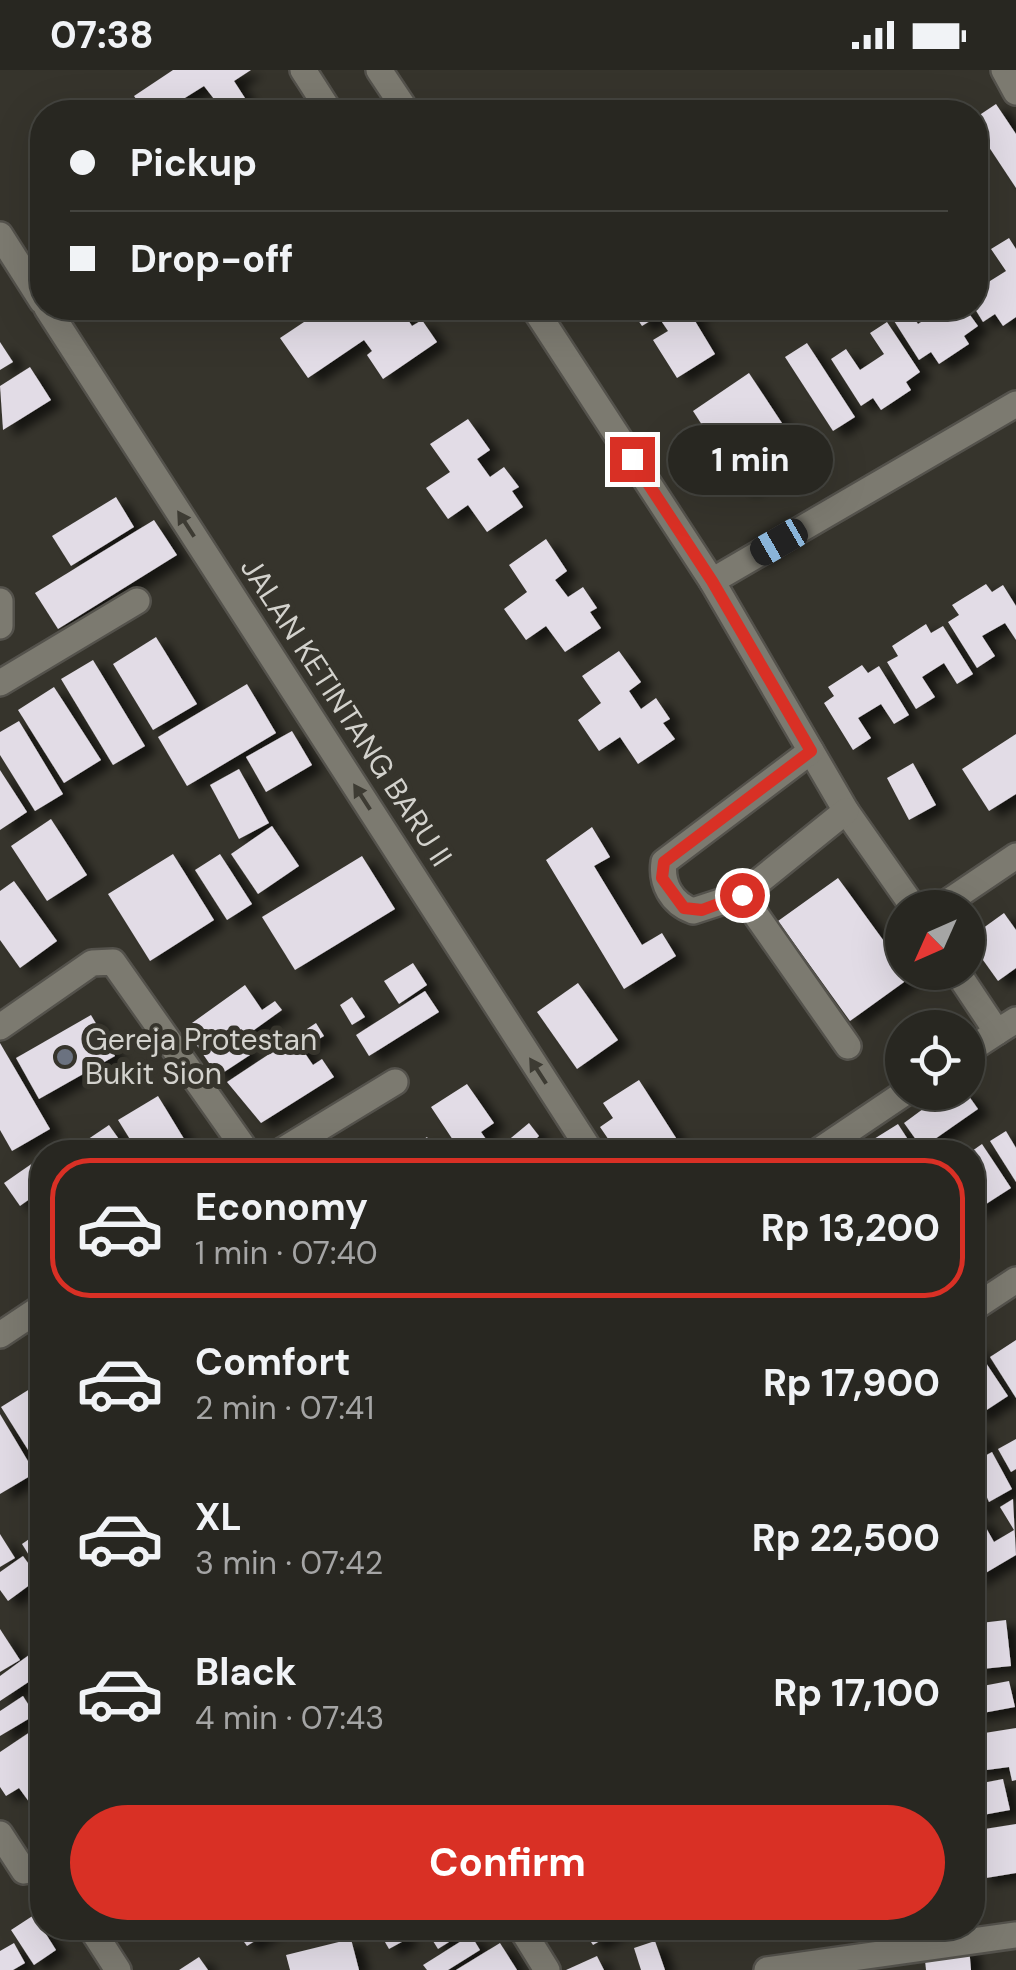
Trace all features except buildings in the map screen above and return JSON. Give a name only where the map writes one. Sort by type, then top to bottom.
[{"type":"street","points":[[303,70],[322,100]]},
{"type":"street","points":[[379,70],[399,100]]},
{"type":"street","points":[[1004,70],[1016,92]]},
{"type":"street","points":[[0,235],[30,282]]},
{"type":"street","name":"JALAN KETINTANG BARU II","points":[[55,320],[583,1140]]},
{"type":"street","points":[[542,320],[712,581],[846,811],[901,890]]},
{"type":"street","points":[[712,581],[1016,404]]},
{"type":"street","points":[[0,601],[0,626]]},
{"type":"street","points":[[0,684],[137,601]]},
{"type":"street","points":[[811,751],[664,862],[662,878],[684,908],[702,910],[742,895],[846,811]]},
{"type":"street","points":[[966,890],[1016,856]]},
{"type":"street","points":[[742,895],[848,1046]]},
{"type":"street","points":[[0,1027],[92,963],[113,962],[239,1140]]},
{"type":"street","points":[[974,990],[1006,1026],[985,1040]]},
{"type":"street","points":[[300,1140],[395,1082]]},
{"type":"street","points":[[835,1140],[885,1106]]},
{"type":"street","points":[[985,1300],[1016,1280]]},
{"type":"street","points":[[0,1335],[30,1315]]},
{"type":"street","points":[[0,1834],[22,1871]]},
{"type":"street","points":[[985,1935],[1016,1935]]},
{"type":"street","points":[[99,1940],[118,1970]]},
{"type":"street","points":[[528,1940],[547,1970]]},
{"type":"street","points":[[768,1970],[915,1940]]},
{"type":"place","name":"Gereja Protestan Bukit Sion","points":[[65,1057]]},
{"type":"route","points":[[632,459],[712,581],[811,751],[664,862],[662,878],[684,908],[702,910],[742,895]]}]
